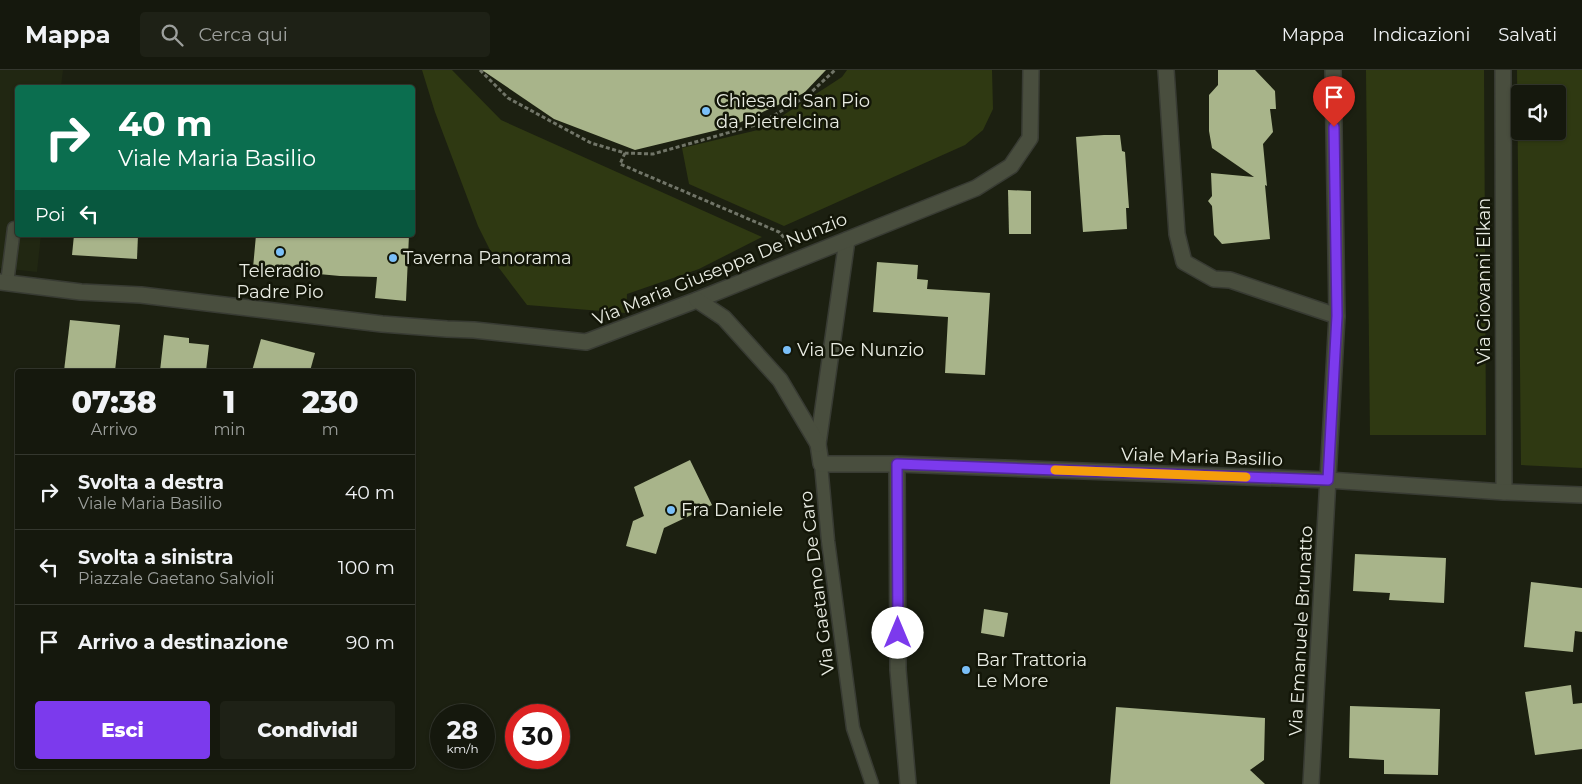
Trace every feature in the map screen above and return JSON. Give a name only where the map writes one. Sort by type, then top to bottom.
[{"type":"street","name":"Via Maria Giuseppa De Nunzio","points":[[4,282],[81,292],[141,295],[382,324],[474,330],[586,342],[697,300],[976,188],[1010,166],[1030,138],[1031,70]]},
{"type":"street","points":[[1166,70],[1177,234],[1184,262],[1214,279],[1230,280],[1337,316]]},
{"type":"street","name":"Via Emanuele Brunatto","points":[[1311,784],[1337,316],[1333,70]]},
{"type":"street","name":"Via Giovanni Elkan","points":[[1503,70],[1504,492]]},
{"type":"street","points":[[821,464],[818,444],[847,240]]},
{"type":"street","points":[[697,300],[724,318],[780,380],[818,444]]},
{"type":"street","name":"Viale Maria Basilio","points":[[821,464],[897,464],[1328,480],[1504,492],[1582,495]]},
{"type":"street","points":[[897,464],[898,670],[908,784]]},
{"type":"lane","points":[[4,282],[14,228]]},
{"type":"lane","name":"Via Gaetano De Caro","points":[[821,464],[828,541],[853,728],[872,784]]},
{"type":"path","points":[[480,70],[508,98],[591,143],[625,152],[653,154],[759,124],[807,96],[835,70]]},
{"type":"path","points":[[625,152],[620,164],[779,232],[787,242],[795,261]]},
{"type":"shaded area","points":[[0,70],[63,70],[61,85],[15,85],[15,237],[41,237],[37,272],[0,268]]},
{"type":"green space","points":[[422,70],[452,70],[501,120],[762,237],[699,269],[627,294],[626,313],[527,305],[499,268],[478,226],[435,112]]},
{"type":"green space","points":[[847,70],[992,70],[993,109],[983,130],[965,145],[784,226],[689,184],[682,148],[762,129],[842,77]]},
{"type":"green space","points":[[1366,70],[1484,70],[1486,435],[1370,435]]},
{"type":"green space","points":[[1517,70],[1582,70],[1582,468],[1521,465],[1518,140],[1566,140],[1566,85],[1517,85]]},
{"type":"building","name":"Chiesa di San Pio da Pietrelcina","points":[[482,70],[826,70],[804,93],[730,127],[635,150],[554,119]]},
{"type":"building","points":[[1218,70],[1255,70],[1275,91],[1276,109],[1270,109],[1273,132],[1263,144],[1270,239],[1222,244],[1214,235],[1212,206],[1208,201],[1212,196],[1211,173],[1254,177],[1212,148],[1209,131],[1209,95],[1218,85]]},
{"type":"building","points":[[1120,135],[1122,151],[1125,152],[1129,208],[1126,208],[1127,229],[1083,232],[1076,137]]},
{"type":"building","points":[[1008,190],[1031,191],[1031,234],[1009,234]]},
{"type":"building","points":[[74,237],[138,237],[137,259],[72,255]]},
{"type":"building","points":[[256,237],[409,237],[406,301],[375,298],[377,277],[340,276],[253,268]]},
{"type":"building","points":[[877,262],[918,265],[917,279],[928,280],[927,289],[990,293],[985,375],[945,373],[948,317],[873,312]]},
{"type":"building","points":[[70,320],[120,325],[115,369],[64,369]]},
{"type":"building","points":[[164,335],[189,338],[189,343],[209,345],[206,369],[160,369]]},
{"type":"building","points":[[261,339],[315,353],[311,369],[253,369]]},
{"type":"building","name":"Fra Daniele","points":[[690,460],[712,505],[664,528],[656,554],[626,546],[633,521],[644,516],[634,487]]},
{"type":"building","points":[[1355,554],[1446,558],[1444,603],[1389,600],[1390,593],[1353,591]]},
{"type":"building","points":[[1531,582],[1582,588],[1582,632],[1575,631],[1573,652],[1524,647]]},
{"type":"building","points":[[984,609],[1008,613],[1004,637],[981,633]]},
{"type":"building","points":[[1571,685],[1573,704],[1582,703],[1582,749],[1535,755],[1525,692]]},
{"type":"building","points":[[1350,706],[1440,709],[1438,775],[1384,774],[1384,760],[1349,758]]},
{"type":"building","points":[[1116,707],[1265,718],[1264,760],[1250,770],[1265,784],[1110,784]]},
{"type":"slow traffic","points":[[1055,470],[1246,477]]},
{"type":"place","name":"Chiesa di San Pio da Pietrelcina","points":[[706,111]]},
{"type":"place","name":"Teleradio Padre Pio","points":[[280,252]]},
{"type":"place","name":"Taverna Panorama","points":[[393,258]]},
{"type":"place","name":"Via De Nunzio","points":[[787,350]]},
{"type":"place","name":"Fra Daniele","points":[[671,510]]},
{"type":"place","name":"Bar Trattoria Le More","points":[[966,670]]},
{"type":"route","points":[[898,633],[897,464],[1328,480],[1337,316],[1334,127]]}]
